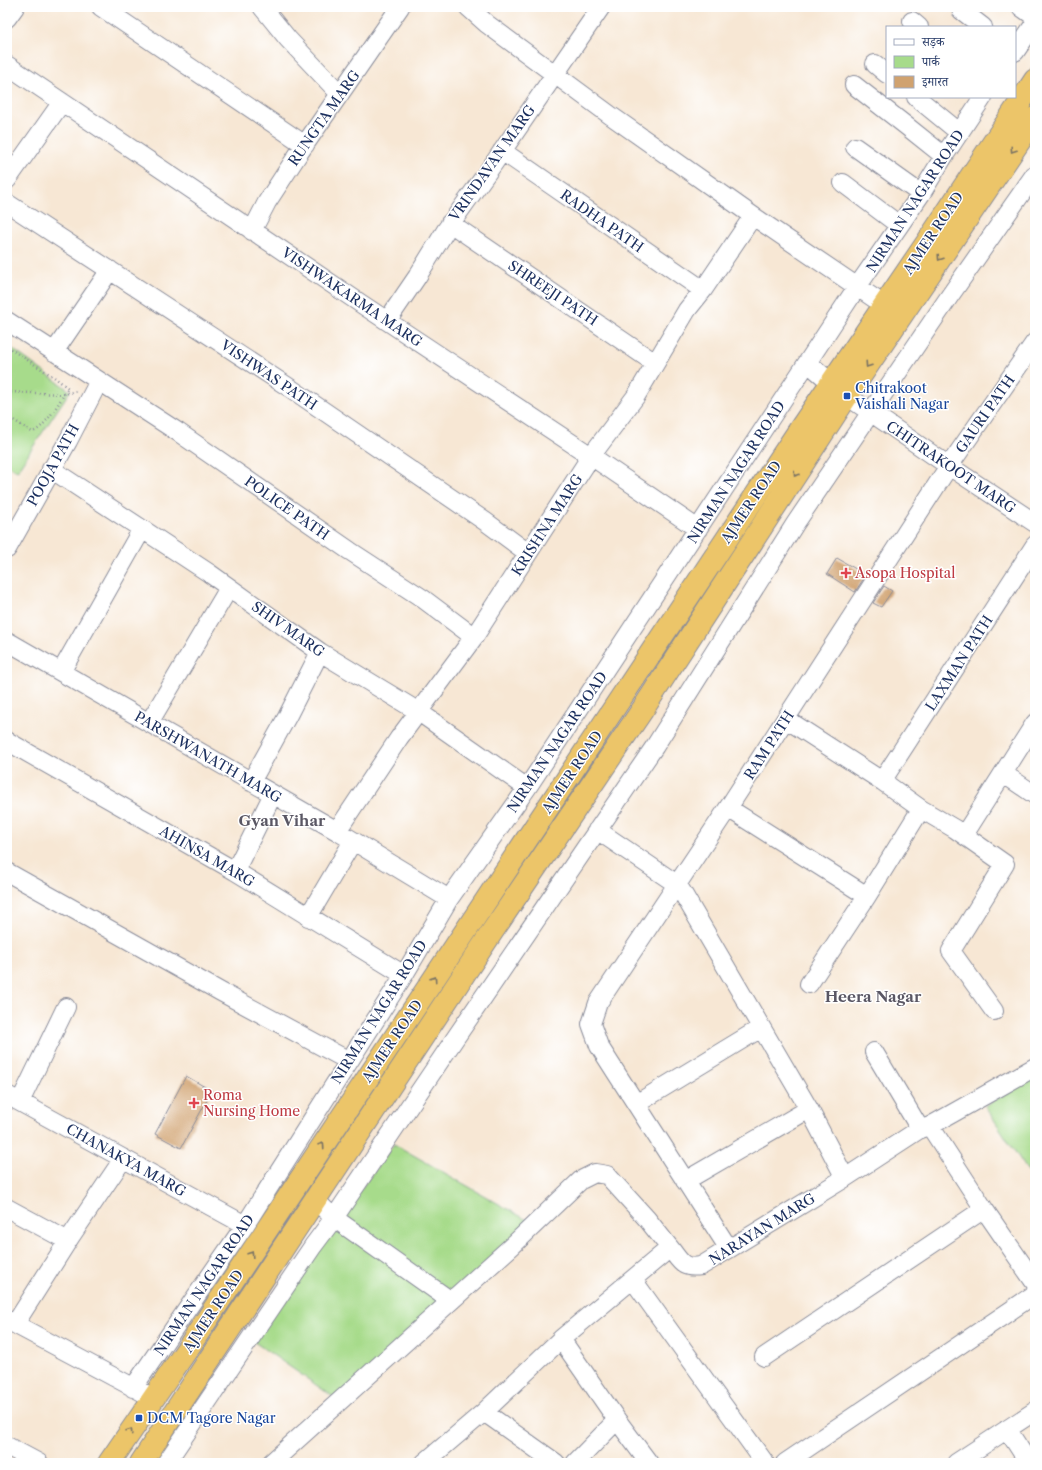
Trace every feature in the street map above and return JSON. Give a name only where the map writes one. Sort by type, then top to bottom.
[{"type":"highway","name":"AJMER ROAD","points":[[141,1463],[488,939],[643,709],[839,390],[884,305],[1035,80]]},
{"type":"highway","name":"AJMER ROAD","points":[[114,1461],[153,1398],[839,390],[1035,118]]},
{"type":"street","points":[[7,18],[15,7]]},
{"type":"street","points":[[102,7],[305,145]]},
{"type":"street","points":[[262,7],[288,39],[340,94]]},
{"type":"street","name":"RUNGTA MARG","points":[[252,231],[267,202],[400,7]]},
{"type":"street","points":[[468,7],[487,24],[610,115],[752,216],[884,305]]},
{"type":"street","name":"VRINDAVAN MARG","points":[[387,321],[417,277],[450,223],[502,151],[601,7]]},
{"type":"street","points":[[1021,7],[1035,17]]},
{"type":"street","points":[[961,10],[982,26]]},
{"type":"street","points":[[1016,51],[1035,23]]},
{"type":"street","name":"VISHWAKARMA MARG","points":[[7,64],[252,231],[591,456],[698,529]]},
{"type":"street","points":[[854,85],[944,156]]},
{"type":"street","points":[[917,98],[960,133]]},
{"type":"street","name":"NIRMAN NAGAR ROAD","points":[[133,1388],[245,1226],[404,975],[450,899],[527,788],[921,194],[982,98]]},
{"type":"street","points":[[7,180],[62,102]]},
{"type":"street","points":[[856,146],[921,194]]},
{"type":"street","name":"RADHA PATH","points":[[502,151],[703,290]]},
{"type":"street","points":[[166,1463],[312,1246],[334,1218],[655,746],[795,524],[949,297],[1035,174]]},
{"type":"street","points":[[842,183],[900,225]]},
{"type":"street","name":"VISHWAS PATH","points":[[7,203],[46,230],[110,270],[293,390],[486,522],[528,554]]},
{"type":"street","name":"KRISHNA MARG","points":[[337,831],[400,738],[474,637],[591,456],[636,396],[687,310],[703,290],[752,216]]},
{"type":"street","name":"SHREEJI PATH","points":[[450,223],[655,363]]},
{"type":"street","points":[[54,352],[110,270]]},
{"type":"street","name":"POLICE PATH","points":[[7,321],[178,432],[350,552],[422,598],[474,637]]},
{"type":"street","name":"GAURI PATH","points":[[948,466],[1035,342]]},
{"type":"street","name":"CHITRAKOOT MARG","points":[[808,363],[839,390],[871,413],[1035,523]]},
{"type":"street","name":"POOJA PATH","points":[[7,549],[68,441],[99,381]]},
{"type":"street","name":"RAM PATH","points":[[636,1104],[599,1046],[592,1024],[598,1003],[678,885],[948,466]]},
{"type":"street","name":"SHIV MARG","points":[[51,469],[229,588],[320,652],[419,712],[527,788]]},
{"type":"street","points":[[60,672],[142,530]]},
{"type":"street","name":"LAXMAN PATH","points":[[882,781],[1035,545]]},
{"type":"street","points":[[148,723],[229,588]]},
{"type":"street","name":"PARSHWANATH MARG","points":[[7,641],[337,831],[450,899]]},
{"type":"street","points":[[251,782],[287,717],[320,652]]},
{"type":"street","points":[[786,719],[964,835],[1005,864],[951,951],[994,1011]]},
{"type":"street","points":[[964,835],[1035,723]]},
{"type":"street","name":"AHINSA MARG","points":[[7,741],[235,871],[404,975]]},
{"type":"street","points":[[1004,774],[1035,794]]},
{"type":"street","points":[[235,871],[273,794]]},
{"type":"street","points":[[728,808],[867,896]]},
{"type":"street","points":[[808,984],[867,896],[922,809]]},
{"type":"street","points":[[597,830],[678,885],[809,1109],[845,1178]]},
{"type":"street","points":[[308,917],[353,841]]},
{"type":"street","points":[[7,872],[221,992],[349,1060]]},
{"type":"street","points":[[14,1098],[66,1007]]},
{"type":"street","points":[[729,1250],[636,1104],[761,1028]]},
{"type":"street","points":[[874,1052],[1035,1283]]},
{"type":"street","name":"NARAYAN MARG","points":[[271,1463],[512,1246],[581,1180],[594,1174],[607,1175],[647,1219],[682,1264],[691,1267],[701,1266],[925,1127],[1035,1067]]},
{"type":"street","name":"CHANAKYA MARG","points":[[14,1098],[245,1226]]},
{"type":"street","points":[[685,1181],[809,1109]]},
{"type":"street","points":[[123,1159],[11,1322],[153,1398]]},
{"type":"street","points":[[315,1200],[334,1218],[451,1301]]},
{"type":"street","points":[[7,1208],[68,1241]]},
{"type":"street","points":[[764,1357],[984,1209]]},
{"type":"street","points":[[424,1463],[484,1412],[561,1340],[670,1248]]},
{"type":"street","points":[[633,1280],[765,1463]]},
{"type":"street","points":[[785,1463],[1035,1294]]},
{"type":"street","points":[[561,1340],[649,1463]]},
{"type":"street","points":[[956,1463],[1035,1411]]},
{"type":"street","points":[[484,1412],[556,1463]]},
{"type":"street","points":[[575,1463],[617,1420]]},
{"type":"street","points":[[1007,1429],[1029,1463]]},
{"type":"street","points":[[7,1446],[39,1463]]},
{"type":"path","points":[[7,427],[12,419],[32,432],[40,429],[68,388],[54,377],[8,348]]},
{"type":"path","points":[[7,392],[64,394]]},
{"type":"green space","points":[[7,345],[70,391],[17,471],[7,465]]},
{"type":"green space","points":[[1035,1076],[1035,1182],[985,1106]]},
{"type":"green space","points":[[394,1144],[534,1224],[339,1401],[250,1339]]},
{"type":"building","points":[[837,558],[866,575],[855,592],[827,574]]},
{"type":"building","points":[[884,586],[892,591],[881,607],[873,603]]},
{"type":"building","points":[[186,1076],[212,1091],[181,1148],[155,1134]]},
{"type":"place","name":"Chitrakoot Vaishali Nagar","points":[[847,396]]},
{"type":"place","name":"Asopa Hospital","points":[[846,573]]},
{"type":"place","name":"Roma Nursing Home","points":[[194,1103]]},
{"type":"place","name":"DCM Tagore Nagar","points":[[139,1418]]},
{"type":"district","name":"Gyan Vihar","points":[[282,821]]},
{"type":"district","name":"Heera Nagar","points":[[873,997]]}]
